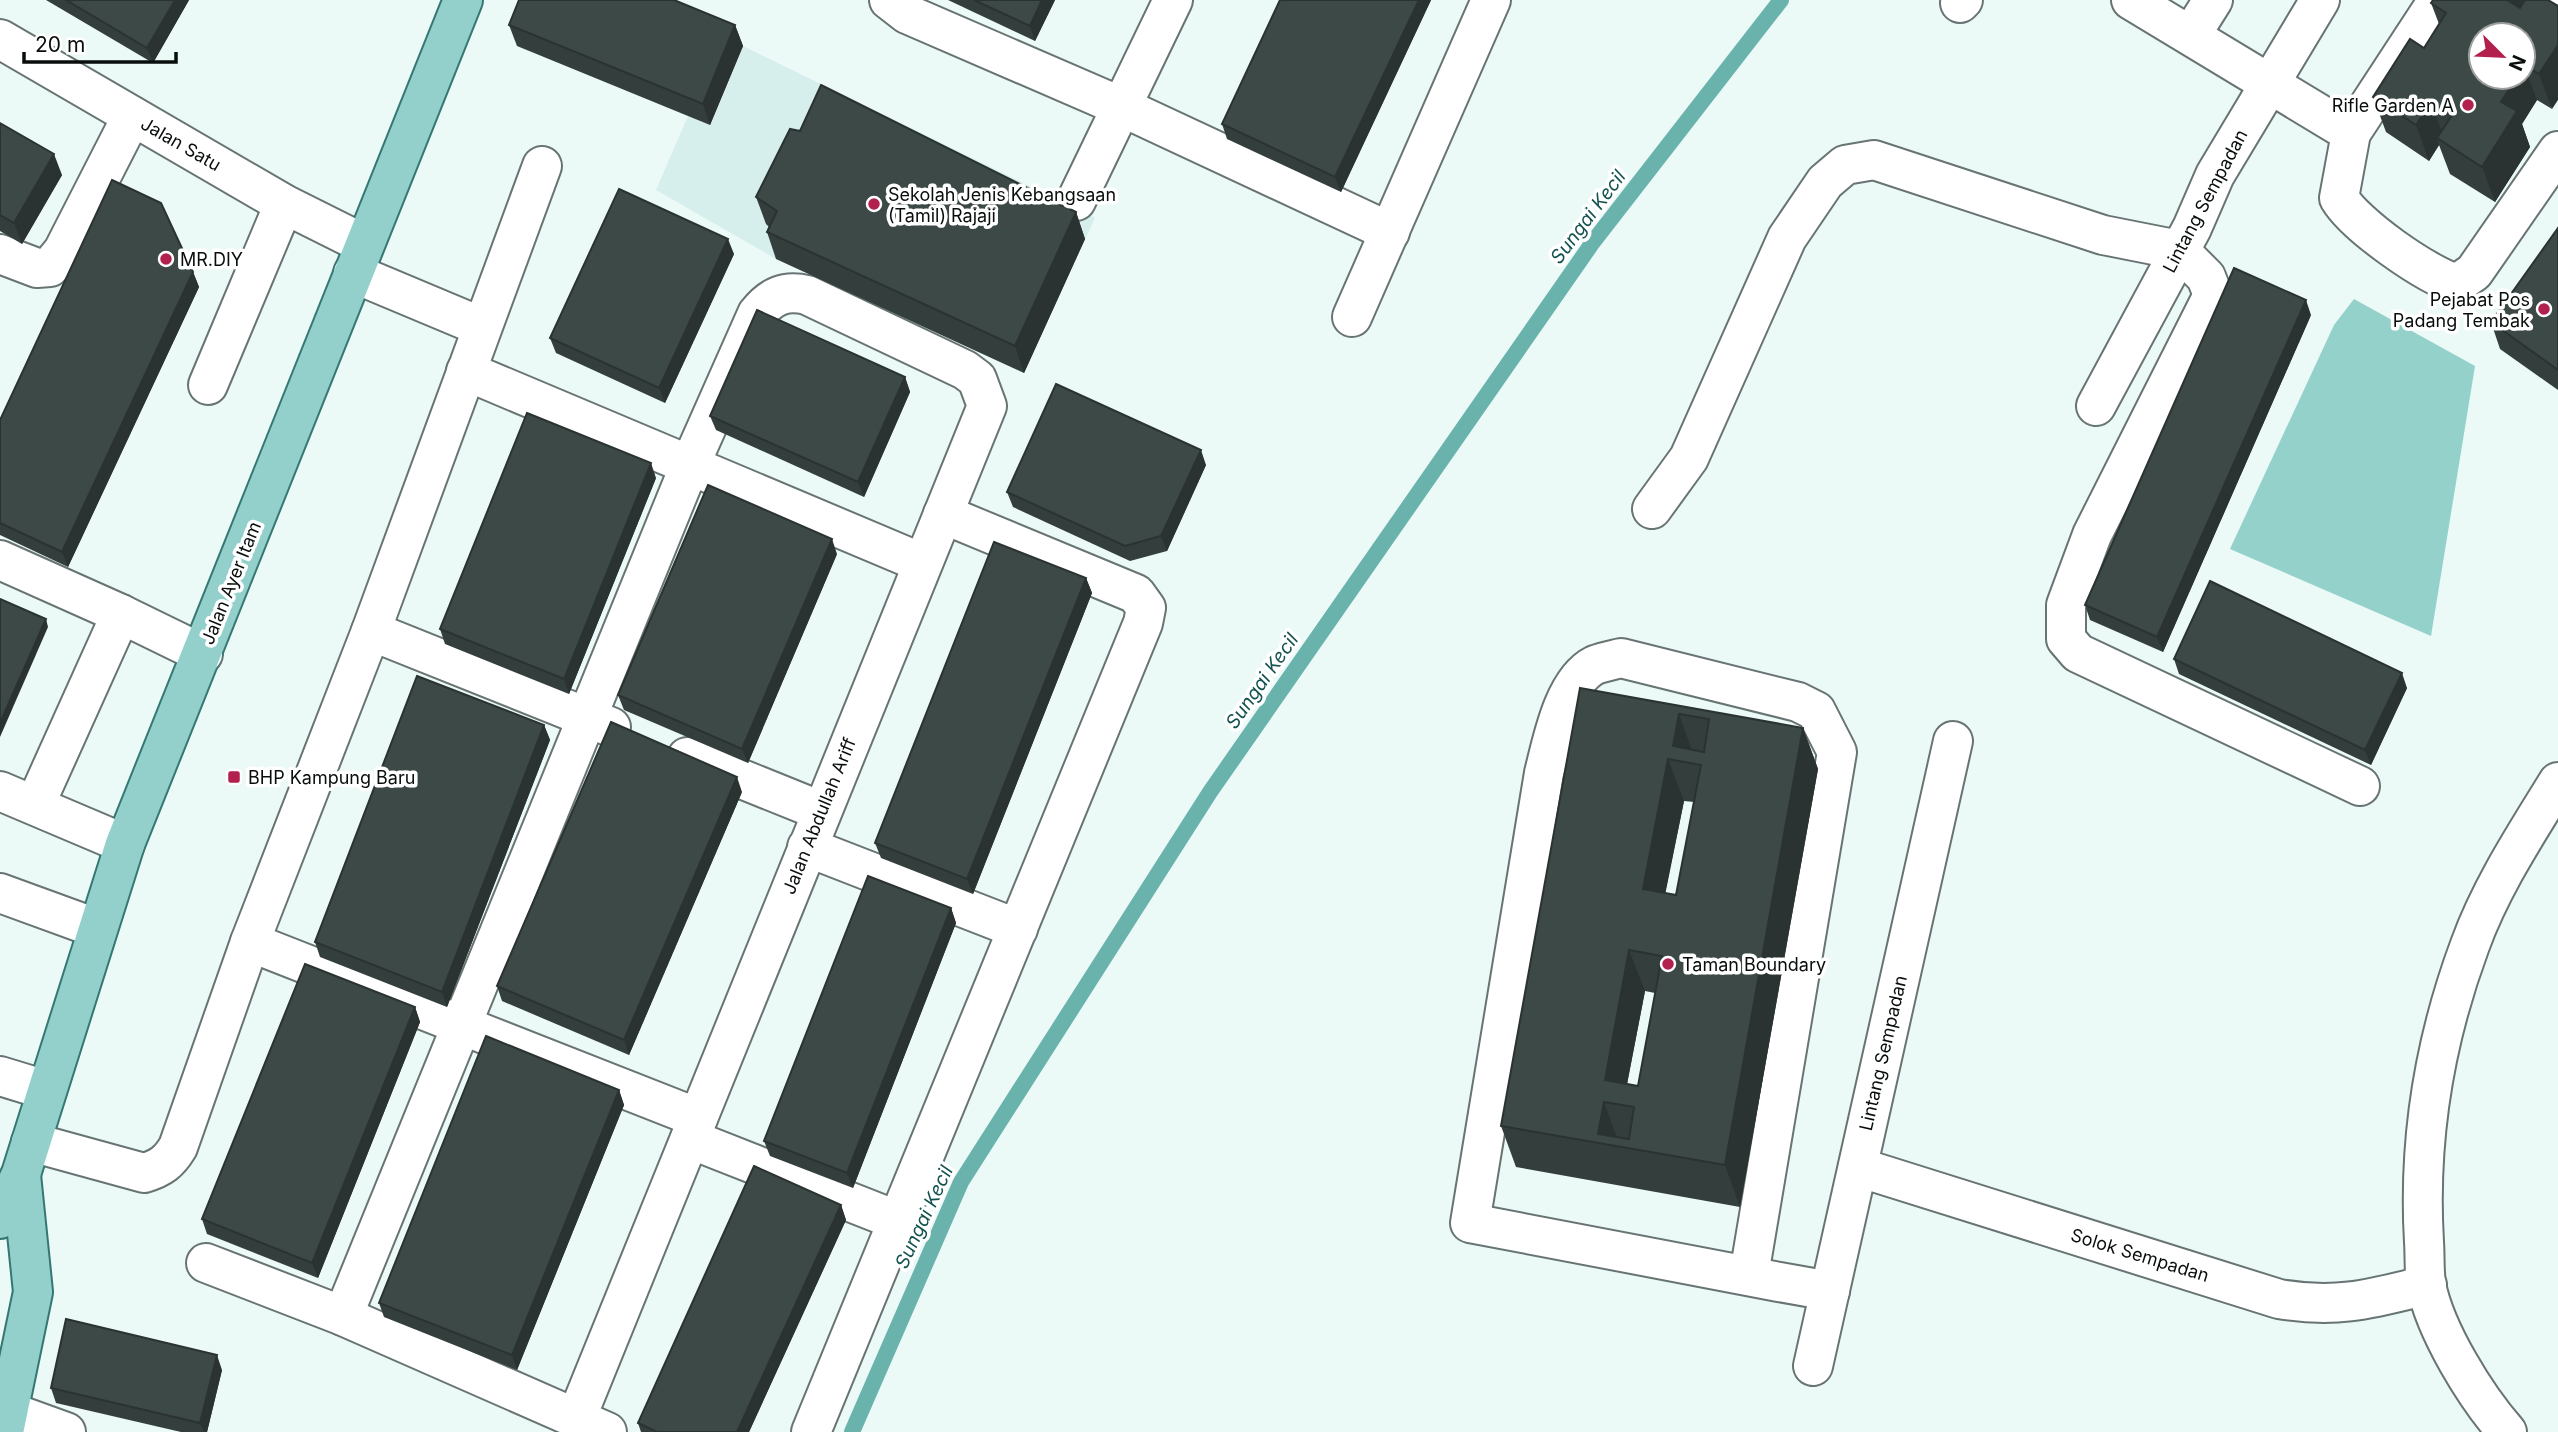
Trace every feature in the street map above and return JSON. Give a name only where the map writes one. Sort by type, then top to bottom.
[{"type":"main road","name":"Jalan Ayer Itam","points":[[0,1219],[26,1158],[96,928],[125,844],[463,0]]},
{"type":"main road","name":"Jalan Ayer Itam","points":[[6,1422],[33,1292],[26,1158]]},
{"type":"street","points":[[889,0],[907,13],[1122,107],[1390,232]]},
{"type":"street","points":[[1076,201],[1173,0]]},
{"type":"street","points":[[1352,317],[1491,0]]},
{"type":"street","points":[[2131,0],[2351,133]]},
{"type":"street","points":[[2191,35],[2213,0]]},
{"type":"street","name":"Lintang Sempadan","points":[[2096,406],[2179,250],[2215,175],[2320,0]]},
{"type":"street","points":[[2438,0],[2351,133],[2339,198],[2348,214],[2438,279],[2457,284],[2474,272],[2558,151]]},
{"type":"street","name":"Jalan Satu","points":[[0,39],[284,204],[359,258],[482,327]]},
{"type":"street","points":[[0,254],[37,268],[50,267],[63,251],[132,116]]},
{"type":"street","points":[[1652,509],[1689,458],[1787,238],[1825,182],[1845,165],[1874,160],[2103,234],[2179,250],[2206,277],[2213,295],[2092,535],[2066,605],[2066,639],[2078,653],[2360,786]]},
{"type":"street","points":[[26,1158],[136,1172],[158,1169],[170,1160],[178,1147],[250,943],[371,631],[542,166]]},
{"type":"street","points":[[208,385],[284,204]]},
{"type":"street","name":"Jalan Abdullah Ariff","points":[[343,1316],[690,465],[757,314],[765,302],[778,294],[793,292],[818,301],[965,370],[977,379],[987,406],[694,1129],[592,1425]]},
{"type":"street","points":[[466,371],[922,563]]},
{"type":"street","points":[[811,1432],[1143,623],[1146,608],[1136,594],[943,514]]},
{"type":"street","points":[[0,560],[202,654]]},
{"type":"street","points":[[35,805],[121,614]]},
{"type":"street","points":[[371,631],[821,811]]},
{"type":"street","points":[[1749,1275],[1838,752],[1816,711],[1798,702],[1621,658],[1593,666],[1572,689],[1556,723],[1544,773],[1470,1223],[1830,1291]]},
{"type":"street","name":"Lintang Sempadan","points":[[1813,1366],[1953,741]]},
{"type":"street","points":[[2507,1432],[2484,1406],[2452,1350],[2427,1285],[2421,1200],[2428,1110],[2449,1010],[2470,943],[2501,876],[2558,782]]},
{"type":"street","points":[[0,791],[125,844]]},
{"type":"street","points":[[807,847],[1018,929]]},
{"type":"street","points":[[0,893],[96,928]]},
{"type":"street","points":[[250,943],[461,1026],[896,1220]]},
{"type":"street","points":[[0,1076],[46,1090]]},
{"type":"street","name":"Solok Sempadan","points":[[1858,1167],[2279,1299],[2315,1305],[2354,1303],[2427,1285]]},
{"type":"street","points":[[206,1263],[343,1316],[592,1425]]},
{"type":"street","points":[[6,1422],[66,1432]]},
{"type":"shaded area","name":"Sekolah Jenis Kebangsaan (Tamil) Rajaji","points":[[743,46],[1095,218],[1024,373],[776,259],[656,190],[688,116],[710,125]]},
{"type":"shaded area","points":[[2354,299],[2475,366],[2431,636],[2230,549],[2334,325]]},
{"type":"building","points":[[66,0],[175,0],[147,48]]},
{"type":"building","points":[[519,0],[674,0],[735,25],[703,104],[509,25]]},
{"type":"building","points":[[974,0],[1042,0],[1030,26]]},
{"type":"building","points":[[1280,0],[1419,0],[1335,177],[1222,124]]},
{"type":"building","points":[[2433,0],[2507,0],[2520,8],[2525,0],[2548,0],[2558,6],[2558,45],[2539,74],[2537,21],[2467,21],[2467,91],[2508,91],[2501,102],[2517,111],[2482,167],[2437,138],[2452,115],[2431,102],[2416,125],[2373,97],[2410,39],[2424,48],[2446,13],[2431,3]]},
{"type":"building","name":"Sekolah Jenis Kebangsaan (Tamil) Rajaji","points":[[821,85],[1076,212],[1015,346],[767,232],[777,211],[756,197],[790,129],[800,131]]},
{"type":"building","points":[[0,123],[54,154],[14,223],[0,215]]},
{"type":"building","points":[[112,180],[161,203],[193,272],[62,552],[0,523],[0,420]]},
{"type":"building","points":[[619,189],[728,239],[659,388],[550,338]]},
{"type":"building","points":[[2558,228],[2558,370],[2491,322]]},
{"type":"building","points":[[2234,268],[2306,300],[2157,637],[2085,605]]},
{"type":"building","points":[[757,310],[905,377],[858,482],[710,416]]},
{"type":"building","points":[[1056,384],[1201,450],[1161,536],[1125,546],[1007,492]]},
{"type":"building","points":[[527,413],[651,463],[564,679],[440,629]]},
{"type":"building","points":[[708,485],[832,539],[742,749],[618,695]]},
{"type":"building","points":[[994,542],[1086,578],[967,879],[875,843]]},
{"type":"building","points":[[2210,581],[2402,673],[2365,750],[2174,659]]},
{"type":"building","points":[[0,599],[46,619],[0,723]]},
{"type":"building","points":[[417,676],[544,725],[442,992],[315,942]]},
{"type":"building","name":"Taman Boundary","points":[[1580,688],[1803,728],[1725,1165],[1501,1126]],"holes":[[[1679,714],[1709,719],[1704,752],[1673,746]],[[1668,759],[1701,765],[1676,895],[1643,889]],[[1629,950],[1662,956],[1638,1086],[1605,1080]],[[1604,1102],[1634,1107],[1629,1139],[1598,1134]]]},
{"type":"building","points":[[611,722],[737,777],[624,1040],[497,986]]},
{"type":"building","points":[[868,876],[951,908],[847,1173],[764,1141]]},
{"type":"building","points":[[305,964],[415,1007],[312,1263],[202,1219]]},
{"type":"building","points":[[486,1036],[619,1090],[512,1355],[379,1303]]},
{"type":"building","points":[[754,1166],[841,1205],[737,1432],[657,1432],[638,1423]]},
{"type":"building","points":[[66,1319],[217,1355],[200,1423],[51,1388]]},
{"type":"waterway","name":"Sungai Kecil","points":[[852,1432],[961,1182],[1210,792],[1593,242],[1781,0]]},
{"type":"place","name":"Rifle Garden A","points":[[2468,105]]},
{"type":"place","name":"Sekolah Jenis Kebangsaan (Tamil) Rajaji","points":[[874,204]]},
{"type":"place","name":"MR.DIY","points":[[166,259]]},
{"type":"place","name":"Pejabat Pos Padang Tembak","points":[[2544,309]]},
{"type":"place","name":"BHP Kampung Baru","points":[[234,777]]},
{"type":"place","name":"Taman Boundary","points":[[1668,964]]}]
